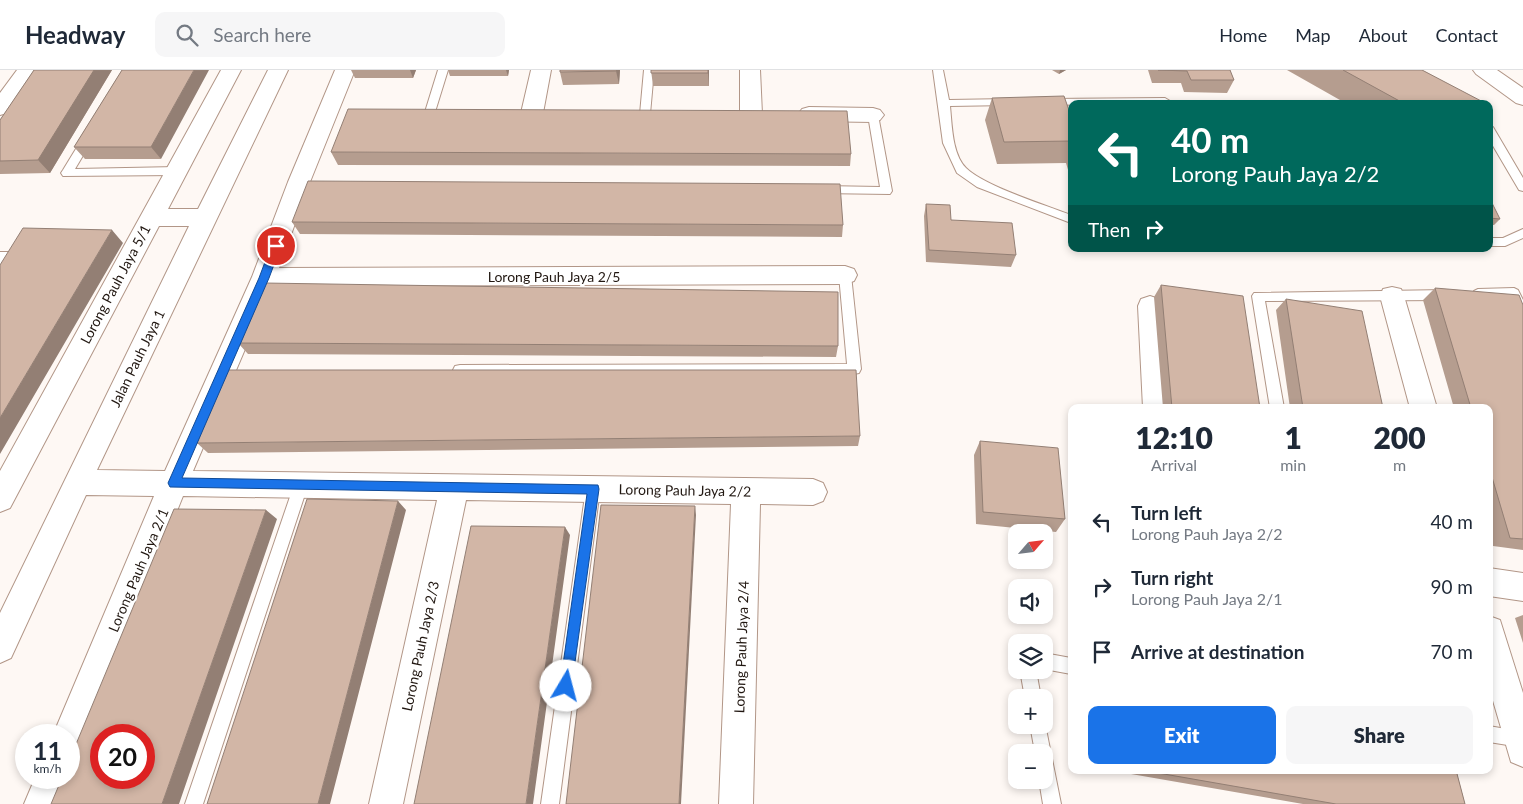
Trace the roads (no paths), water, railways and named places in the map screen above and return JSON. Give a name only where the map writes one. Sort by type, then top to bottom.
[{"type":"street","points":[[0,108],[28,70]]},
{"type":"street","name":"Lorong Pauh Jaya 5/1","points":[[0,499],[231,70]]},
{"type":"street","name":"Jalan Pauh Jaya 1","points":[[0,647],[204,217],[278,70]]},
{"type":"street","name":"Lorong Pauh Jaya 2/1","points":[[75,724],[174,483],[229,371],[264,278],[304,182],[338,112],[345,70]]},
{"type":"street","points":[[532,113],[540,70]]},
{"type":"street","points":[[750,70],[760,114],[873,115]]},
{"type":"street","points":[[1483,70],[1523,98]]},
{"type":"street","points":[[152,218],[204,217]]},
{"type":"street","name":"Lorong Pauh Jaya 2/5","points":[[264,278],[845,275]]},
{"type":"street","points":[[1392,296],[1423,404]]},
{"type":"street","points":[[1150,306],[1156,404]]},
{"type":"street","name":"Lorong Pauh Jaya 2/2","points":[[77,482],[813,492]]},
{"type":"street","name":"Lorong Pauh Jaya 2/3","points":[[386,804],[454,487]]},
{"type":"street","name":"Lorong Pauh Jaya 2/4","points":[[736,804],[746,491]]},
{"type":"street","points":[[1493,583],[1523,587]]},
{"type":"street","points":[[1493,645],[1521,744]]},
{"type":"street","points":[[41,804],[47,789]]},
{"type":"lane","points":[[430,112],[443,70]]},
{"type":"lane","points":[[645,114],[648,70]]},
{"type":"lane","points":[[938,70],[948,143],[961,170],[981,184],[1068,218]]},
{"type":"lane","points":[[944,103],[1021,102]]},
{"type":"lane","points":[[1040,102],[1068,102]]},
{"type":"lane","points":[[806,190],[886,191],[873,115]]},
{"type":"lane","points":[[96,125],[67,173],[177,171]]},
{"type":"lane","points":[[1493,137],[1523,187]]},
{"type":"lane","points":[[1493,242],[1505,242],[1523,232]]},
{"type":"lane","points":[[0,256],[9,256],[0,270]]},
{"type":"lane","points":[[450,370],[854,369],[845,275]]},
{"type":"lane","points":[[1275,404],[1258,296],[1392,296],[1514,293],[1523,314]]},
{"type":"lane","points":[[194,804],[301,485]]},
{"type":"lane","points":[[550,804],[594,489]]},
{"type":"lane","points":[[1053,663],[1068,665]]},
{"type":"lane","points":[[1493,735],[1521,744]]},
{"type":"lane","points":[[1049,789],[1052,804]]}]
